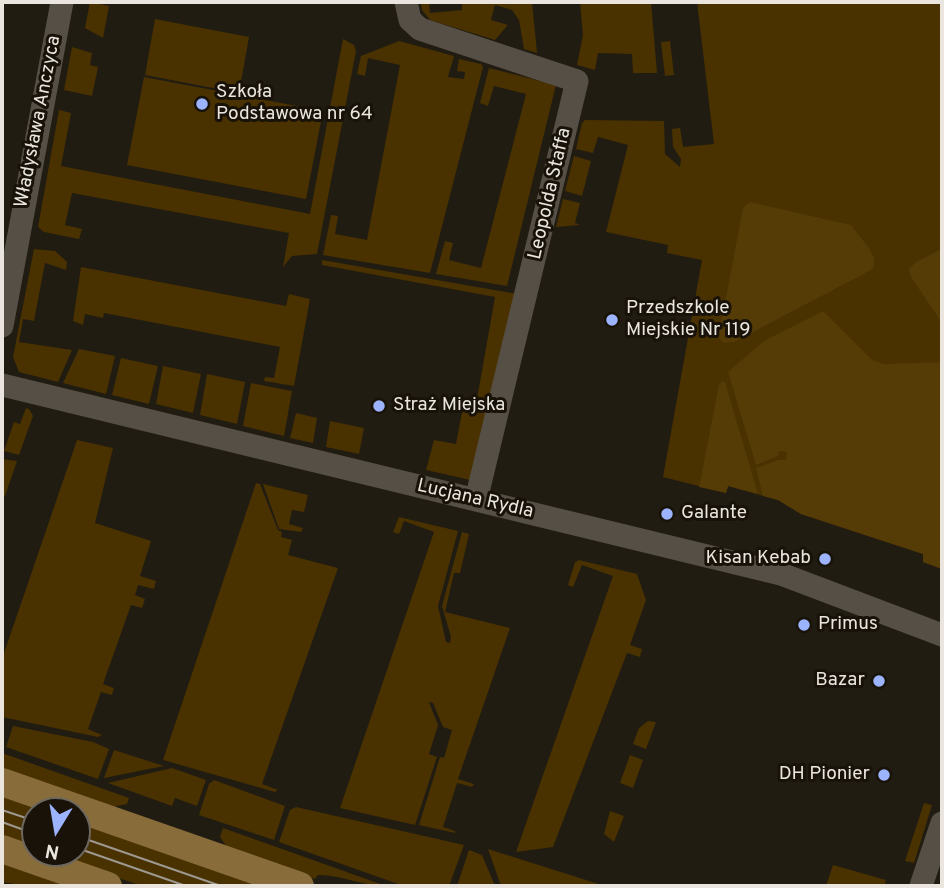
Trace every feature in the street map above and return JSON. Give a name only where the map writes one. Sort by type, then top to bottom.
[{"type":"main road","points":[[2,782],[300,886]]},
{"type":"main road","points":[[2,849],[108,886]]},
{"type":"street","name":"Władysława Anczyca","points":[[2,326],[62,2]]},
{"type":"street","name":"Leopolda Staffa","points":[[406,2],[410,20],[420,29],[578,81],[476,500]]},
{"type":"street","name":"Lucjana Rydla","points":[[2,384],[782,574],[942,635]]},
{"type":"street","points":[[921,886],[942,823]]},
{"type":"shaded area","points":[[90,2],[109,6],[103,38],[85,28]]},
{"type":"shaded area","points":[[421,2],[429,2],[430,13],[462,10],[462,2],[532,2],[537,53],[524,49],[519,20],[512,10],[495,5],[491,20],[508,25],[495,40],[430,20],[422,10]]},
{"type":"shaded area","points":[[580,2],[651,2],[657,73],[633,73],[632,54],[598,53],[595,70],[577,65],[583,35]]},
{"type":"shaded area","points":[[697,2],[942,2],[942,569],[923,562],[923,554],[801,514],[778,500],[728,486],[726,493],[663,477],[702,260],[667,253],[668,245],[606,232],[628,145],[598,137],[593,153],[576,149],[585,120],[664,121],[665,154],[680,167],[681,159],[673,147],[672,129],[680,128],[683,147],[714,144]]},
{"type":"shaded area","points":[[155,19],[249,37],[239,93],[145,75]]},
{"type":"shaded area","points":[[343,39],[354,45],[356,51],[317,254],[292,256],[283,267],[289,233],[72,193],[65,225],[82,229],[79,239],[44,232],[38,227],[59,110],[71,113],[61,166],[310,214]]},
{"type":"shaded area","points":[[399,41],[454,56],[448,77],[464,79],[465,72],[457,71],[459,59],[481,64],[483,67],[430,273],[323,255],[331,215],[338,216],[335,234],[367,240],[400,65],[368,58],[365,76],[357,74],[361,56]]},
{"type":"shaded area","points":[[670,41],[674,75],[665,76],[661,42]]},
{"type":"shaded area","points":[[72,47],[92,53],[90,65],[98,67],[92,96],[64,90]]},
{"type":"shaded area","points":[[489,68],[556,85],[507,286],[436,274],[445,241],[453,243],[449,260],[481,268],[526,94],[494,86],[488,106],[480,103]]},
{"type":"shaded area","points":[[144,77],[323,111],[306,199],[127,165]]},
{"type":"shaded area","points":[[574,156],[591,161],[582,196],[565,191]]},
{"type":"shaded area","points":[[563,199],[580,203],[575,223],[580,225],[556,227]]},
{"type":"shaded area","points":[[750,202],[851,225],[869,248],[874,258],[874,266],[734,342],[724,343],[718,337],[743,208]]},
{"type":"shaded area","points":[[34,249],[55,251],[67,262],[66,270],[45,263],[34,321],[23,319],[19,342],[72,350],[58,382],[19,372],[13,357]]},
{"type":"shaded area","points":[[942,249],[942,323],[911,277],[909,269],[916,262]]},
{"type":"shaded area","points":[[322,260],[523,295],[475,481],[426,470],[434,440],[456,444],[465,397],[477,399],[495,297],[322,265]]},
{"type":"shaded area","points":[[81,267],[286,306],[289,294],[310,299],[294,386],[264,381],[265,377],[274,378],[280,347],[104,313],[103,318],[85,314],[83,325],[73,321]]},
{"type":"shaded area","points":[[823,311],[872,360],[884,364],[942,362],[942,569],[923,562],[923,554],[801,514],[778,500],[763,496],[756,468],[786,460],[787,452],[779,451],[778,456],[756,465],[728,372],[764,341]]},
{"type":"shaded area","points":[[79,349],[115,356],[106,394],[63,383]]},
{"type":"shaded area","points":[[121,358],[158,366],[149,404],[112,395]]},
{"type":"shaded area","points":[[163,366],[201,374],[193,413],[156,404]]},
{"type":"shaded area","points":[[207,374],[245,382],[237,424],[200,415]]},
{"type":"shaded area","points":[[722,381],[725,382],[758,494],[728,486],[726,493],[699,487]]},
{"type":"shaded area","points":[[251,383],[292,391],[284,436],[243,426]]},
{"type":"shaded area","points":[[26,408],[33,416],[19,455],[4,451],[14,422],[20,424]]},
{"type":"shaded area","points":[[296,413],[317,418],[313,443],[290,438]]},
{"type":"shaded area","points":[[330,421],[364,428],[359,454],[326,447]]},
{"type":"shaded area","points":[[77,440],[113,448],[95,523],[151,541],[140,576],[156,581],[154,589],[138,585],[135,595],[145,599],[142,608],[131,605],[103,684],[114,688],[112,695],[101,692],[88,729],[102,735],[98,737],[2,717],[2,659]]},
{"type":"shaded area","points":[[2,459],[17,461],[2,498]]},
{"type":"shaded area","points":[[256,483],[260,484],[278,530],[282,532],[281,537],[292,540],[288,555],[338,568],[262,784],[278,790],[275,792],[163,760]]},
{"type":"shaded area","points":[[263,484],[308,495],[304,512],[292,510],[289,524],[303,528],[301,532],[279,529]]},
{"type":"shaded area","points":[[399,517],[458,531],[438,606],[446,642],[450,643],[451,637],[442,606],[462,532],[469,534],[460,573],[454,573],[445,612],[510,628],[458,779],[474,784],[472,787],[457,783],[443,827],[455,833],[419,825],[440,757],[444,758],[452,730],[443,727],[433,703],[429,702],[438,725],[429,754],[437,757],[415,825],[340,808],[434,532],[404,521],[399,534],[393,532]]},
{"type":"shaded area","points":[[579,560],[637,574],[646,600],[630,645],[642,649],[640,657],[627,653],[553,847],[516,852],[613,576],[582,565],[573,587],[568,585],[575,562]]},
{"type":"shaded area","points":[[648,721],[656,722],[646,749],[633,744],[639,728]]},
{"type":"shaded area","points":[[13,726],[93,742],[109,749],[98,779],[6,747]]},
{"type":"shaded area","points":[[114,750],[164,766],[104,778]]},
{"type":"shaded area","points":[[2,753],[129,798],[127,804],[108,808],[91,802],[91,797],[76,797],[2,771]]},
{"type":"shaded area","points":[[630,755],[643,760],[633,788],[620,783]]},
{"type":"shaded area","points":[[172,768],[206,780],[197,806],[175,798],[172,806],[108,783]]},
{"type":"shaded area","points":[[214,780],[285,806],[274,840],[199,815],[209,784]]},
{"type":"shaded area","points":[[2,794],[21,801],[21,844],[2,838]]},
{"type":"shaded area","points":[[924,803],[932,805],[914,863],[905,861]]},
{"type":"shaded area","points":[[296,807],[464,845],[449,886],[404,886],[279,842],[290,810]]},
{"type":"shaded area","points":[[610,811],[624,816],[614,842],[604,834]]},
{"type":"shaded area","points":[[91,825],[268,886],[142,886],[87,867],[91,867]]},
{"type":"shaded area","points":[[223,828],[386,886],[327,875],[318,875],[315,879],[229,850],[220,837]]},
{"type":"shaded area","points":[[488,849],[605,886],[501,886]]},
{"type":"shaded area","points":[[469,850],[482,855],[495,886],[457,886]]},
{"type":"shaded area","points":[[2,861],[75,886],[26,886],[2,882]]},
{"type":"shaded area","points":[[833,865],[886,880],[884,886],[826,886]]},
{"type":"tram line","points":[[2,810],[21,816]]},
{"type":"tram line","points":[[2,822],[21,829]]},
{"type":"tram line","points":[[91,841],[221,886]]},
{"type":"tram line","points":[[91,853],[186,886]]},
{"type":"place","name":"Szkoła Podstawowa nr 64","points":[[202,104]]},
{"type":"place","name":"Przedszkole Miejskie Nr 119","points":[[612,320]]},
{"type":"place","name":"Straż Miejska","points":[[379,406]]},
{"type":"place","name":"Galante","points":[[667,514]]},
{"type":"place","name":"Kisan Kebab","points":[[825,559]]},
{"type":"place","name":"Primus","points":[[804,625]]},
{"type":"place","name":"Bazar","points":[[879,681]]},
{"type":"place","name":"DH Pionier","points":[[884,775]]}]
